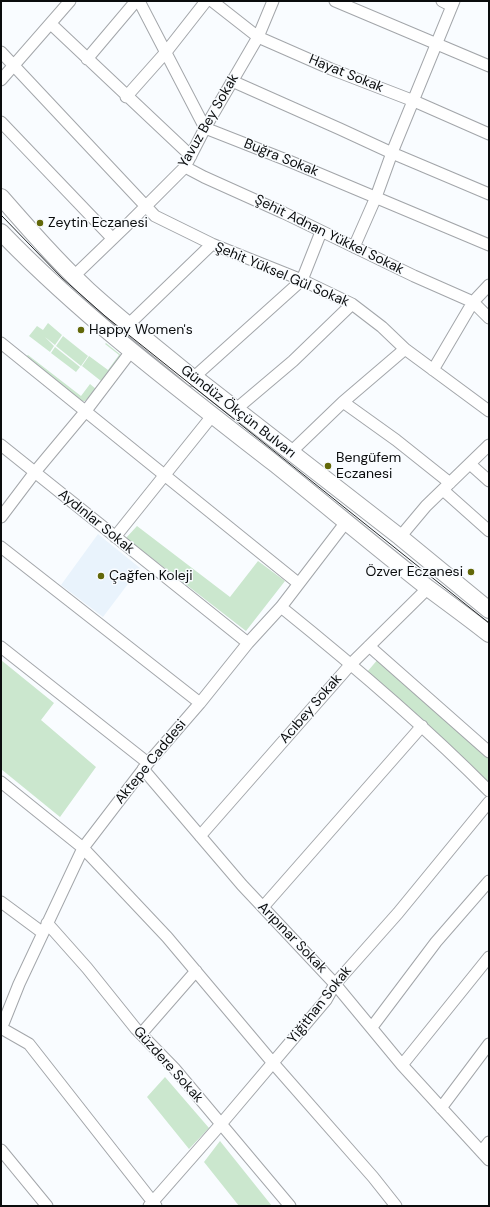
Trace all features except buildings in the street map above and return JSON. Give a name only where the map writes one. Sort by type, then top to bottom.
[{"type":"street","points":[[1,80],[70,1]]},
{"type":"street","points":[[87,59],[136,1]]},
{"type":"street","points":[[139,1],[205,128]]},
{"type":"street","points":[[126,96],[166,52],[206,1]]},
{"type":"street","name":"Hayat Sokak","points":[[212,1],[258,37],[331,69],[414,101],[489,134]]},
{"type":"street","name":"Yavuz Bey Sokak","points":[[74,276],[185,167],[205,128],[258,37],[273,1]]},
{"type":"street","points":[[335,1],[489,66]]},
{"type":"street","points":[[354,247],[376,197],[437,43],[449,3]]},
{"type":"street","points":[[51,24],[191,156]]},
{"type":"street","name":"Şehit Yüksel Gül Sokak","points":[[1,52],[155,216],[212,244],[302,280],[352,304],[382,326],[405,349],[489,411]]},
{"type":"street","points":[[232,81],[392,154],[489,194]]},
{"type":"street","points":[[1,122],[112,238]]},
{"type":"street","name":"Buğra Sokak","points":[[205,128],[290,161],[489,245]]},
{"type":"street","name":"Şehit Adnan Yükkel Sokak","points":[[185,167],[414,276],[473,302]]},
{"type":"street","name":"Gündüz Ökçün Bulvarı","points":[[1,197],[74,276],[128,324],[193,378],[400,537],[489,610]]},
{"type":"street","name":"Gündüz Ökçün Bulvarı","points":[[1,232],[32,264],[70,299],[212,416],[428,588],[489,634]]},
{"type":"street","points":[[193,378],[302,280],[321,232]]},
{"type":"street","points":[[128,324],[212,244]]},
{"type":"street","points":[[433,370],[473,302],[489,285]]},
{"type":"street","points":[[473,302],[489,318]]},
{"type":"street","points":[[235,410],[293,361],[352,304]]},
{"type":"street","points":[[1,344],[298,582]]},
{"type":"street","points":[[290,452],[343,402],[405,349]]},
{"type":"street","points":[[1,517],[35,472],[85,412],[132,350]]},
{"type":"street","points":[[343,402],[396,440],[446,487],[489,531]]},
{"type":"street","points":[[114,537],[212,416]]},
{"type":"street","name":"Aydınlar Sokak","points":[[1,444],[114,537],[248,643]]},
{"type":"street","points":[[400,537],[426,506],[489,446]]},
{"type":"street","points":[[470,464],[489,481]]},
{"type":"street","name":"Aktepe Caddesi","points":[[1,1029],[19,984],[83,848],[145,766],[281,606],[298,582],[346,522]]},
{"type":"street","points":[[1,547],[200,703]]},
{"type":"street","name":"Acıbey Sokak","points":[[200,836],[351,664],[428,588]]},
{"type":"street","points":[[281,606],[351,664],[449,750],[489,791]]},
{"type":"street","points":[[370,646],[489,752]]},
{"type":"street","name":"Arıpınar Sokak","points":[[1,647],[145,766],[200,836],[242,886],[335,984],[402,1065],[485,1156]]},
{"type":"street","points":[[263,907],[422,726]]},
{"type":"street","points":[[1,782],[83,848],[168,937],[273,1063],[373,1177],[396,1206]]},
{"type":"street","name":"Yiğithan Sokak","points":[[153,1205],[326,1000],[335,984],[398,913],[489,802]]},
{"type":"street","points":[[372,1027],[436,942],[489,881]]},
{"type":"street","name":"Güzdere Sokak","points":[[1,902],[45,928],[87,968],[141,1034],[174,1068],[290,1206]]},
{"type":"street","points":[[402,1065],[489,957]]},
{"type":"street","points":[[141,1034],[196,971]]},
{"type":"street","points":[[1,1029],[29,1044],[153,1205]]},
{"type":"street","points":[[441,1108],[489,1044]]},
{"type":"street","points":[[485,1156],[489,1142]]},
{"type":"street","points":[[1,1150],[47,1206]]},
{"type":"shaded area","name":"Çağfen Koleji","points":[[98,534],[140,568],[103,617],[61,585]]},
{"type":"green space","points":[[48,323],[62,335],[55,345],[45,337],[54,346],[50,352],[29,336],[37,326],[43,330]]},
{"type":"green space","points":[[63,336],[88,356],[81,366],[56,346]]},
{"type":"green space","points":[[106,343],[121,355],[101,381],[82,366],[89,356],[108,370],[119,355],[105,344]]},
{"type":"green space","points":[[55,347],[80,367],[76,372],[51,353]]},
{"type":"green space","points":[[28,355],[81,396],[90,384],[96,389],[85,401],[79,401],[25,357]]},
{"type":"green space","points":[[137,526],[230,597],[258,561],[285,581],[246,631],[126,538]]},
{"type":"green space","points":[[379,658],[489,758],[489,783],[367,672]]},
{"type":"green space","points":[[1,660],[54,703],[41,720],[96,767],[60,817],[1,769]]},
{"type":"green space","points":[[165,1077],[209,1128],[189,1149],[147,1097]]},
{"type":"green space","points":[[220,1141],[272,1206],[239,1206],[204,1162]]},
{"type":"tram line","points":[[1,215],[62,278],[105,316],[489,623]]},
{"type":"place","name":"Zeytin Eczanesi","points":[[40,223]]},
{"type":"place","name":"Happy Women's","points":[[81,330]]},
{"type":"place","name":"Bengüfem Eczanesi","points":[[328,466]]},
{"type":"place","name":"Özver Eczanesi","points":[[471,572]]},
{"type":"place","name":"Çağfen Koleji","points":[[101,576]]}]
